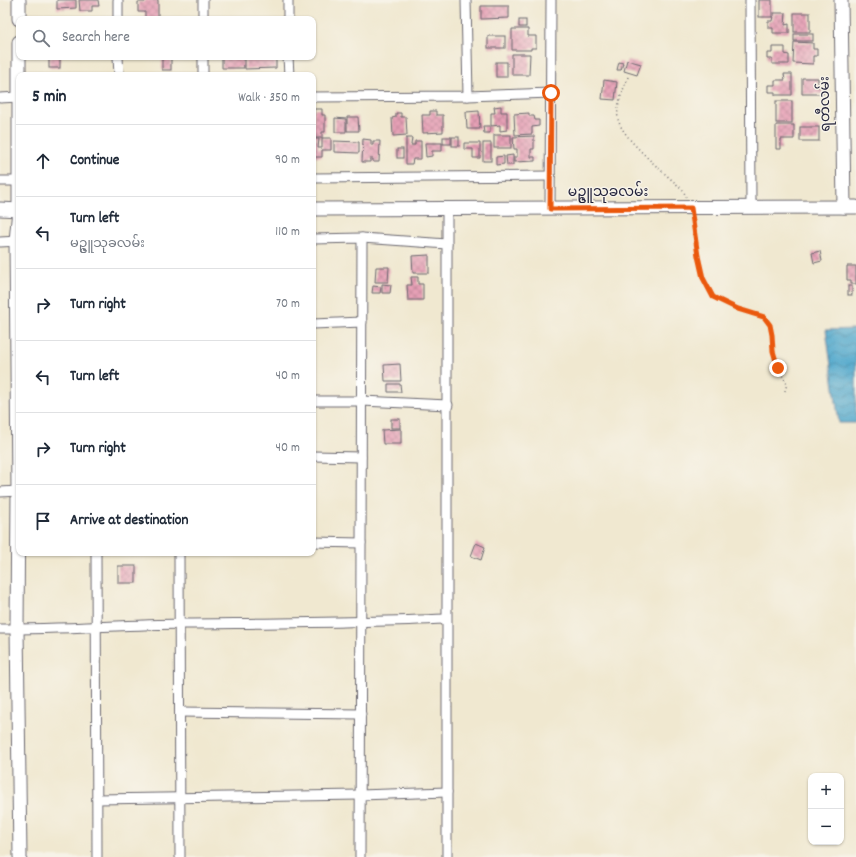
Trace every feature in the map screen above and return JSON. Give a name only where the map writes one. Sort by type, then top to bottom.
[{"type":"street","points":[[19,0],[19,16]]},
{"type":"street","points":[[118,0],[118,16]]},
{"type":"street","points":[[203,0],[203,16]]},
{"type":"street","points":[[288,0],[288,16]]},
{"type":"street","points":[[466,0],[468,96]]},
{"type":"street","points":[[550,209],[551,0]]},
{"type":"street","points":[[750,0],[751,208]]},
{"type":"street","name":"ရတီလမ်း","points":[[841,0],[850,207]]},
{"type":"street","points":[[19,60],[19,72]]},
{"type":"street","points":[[118,60],[119,72]]},
{"type":"street","points":[[203,60],[203,72]]},
{"type":"street","points":[[288,60],[288,72]]},
{"type":"street","points":[[316,97],[468,96],[551,93]]},
{"type":"street","points":[[0,98],[16,97]]},
{"type":"street","points":[[316,178],[550,176]]},
{"type":"street","points":[[0,181],[16,181]]},
{"type":"street","name":"မဥ္ဇူသုခလမ်း","points":[[316,209],[850,207]]},
{"type":"street","points":[[0,209],[16,210]]},
{"type":"street","points":[[447,209],[447,857]]},
{"type":"street","points":[[316,239],[362,238],[447,244]]},
{"type":"street","points":[[360,857],[362,623],[362,238]]},
{"type":"street","points":[[0,242],[16,241]]},
{"type":"street","points":[[316,324],[362,322]]},
{"type":"street","points":[[316,401],[362,401],[448,405]]},
{"type":"street","points":[[316,456],[361,457]]},
{"type":"street","points":[[0,492],[16,491]]},
{"type":"street","points":[[316,542],[361,543]]},
{"type":"street","points":[[18,556],[20,857]]},
{"type":"street","points":[[96,556],[97,857]]},
{"type":"street","points":[[179,556],[180,857]]},
{"type":"street","points":[[0,629],[97,628],[180,624],[362,623],[446,619]]},
{"type":"street","points":[[180,712],[361,714]]},
{"type":"street","points":[[97,799],[360,795],[447,792]]},
{"type":"path","points":[[628,77],[618,107],[619,120],[623,129],[638,148],[682,190],[691,208],[698,256],[703,278],[713,297],[738,309],[764,317],[770,325],[773,351],[778,368],[787,384],[784,394]]},
{"type":"water","points":[[856,329],[856,423],[839,423],[826,330]]},
{"type":"building","points":[[57,0],[76,0],[76,8],[57,9]]},
{"type":"building","points":[[79,0],[98,0],[99,6],[92,6],[92,11],[80,11]]},
{"type":"building","points":[[145,0],[158,0],[158,16],[145,16],[145,12],[138,12],[138,2],[145,2]]},
{"type":"building","points":[[759,0],[772,0],[772,17],[759,17]]},
{"type":"building","points":[[481,6],[509,6],[509,18],[481,19]]},
{"type":"building","points":[[774,13],[786,13],[785,25],[789,24],[789,33],[773,33],[773,28],[768,28],[768,21],[772,21]]},
{"type":"building","points":[[794,13],[810,13],[810,32],[794,32]]},
{"type":"building","points":[[519,20],[526,20],[526,27],[519,27]]},
{"type":"building","points":[[512,29],[528,29],[528,36],[536,36],[536,48],[531,48],[531,50],[512,50]]},
{"type":"building","points":[[794,34],[813,34],[813,41],[794,41]]},
{"type":"building","points":[[488,36],[505,36],[505,48],[488,48]]},
{"type":"building","points":[[794,42],[813,43],[813,49],[817,49],[817,56],[813,56],[813,64],[793,63]]},
{"type":"building","points":[[772,47],[785,47],[785,54],[789,55],[789,64],[772,64],[772,59],[767,59],[767,53],[772,53]]},
{"type":"building","points":[[512,54],[530,54],[529,75],[512,75]]},
{"type":"building","points":[[49,60],[60,60],[60,68],[49,68]]},
{"type":"building","points":[[162,60],[171,60],[171,70],[162,70]]},
{"type":"building","points":[[222,60],[243,60],[244,68],[222,68]]},
{"type":"building","points":[[245,60],[276,60],[276,68],[245,69]]},
{"type":"building","points":[[627,60],[641,64],[637,75],[624,71]]},
{"type":"building","points":[[496,62],[507,62],[507,77],[496,77]]},
{"type":"building","points":[[619,62],[623,63],[621,70],[617,70]]},
{"type":"building","points":[[784,74],[792,74],[792,95],[775,95],[775,92],[768,92],[768,85],[775,85],[775,80],[785,80]]},
{"type":"building","points":[[802,78],[818,78],[818,87],[823,87],[823,94],[802,94]]},
{"type":"building","points":[[604,80],[617,82],[615,100],[602,99]]},
{"type":"building","points":[[776,101],[792,101],[792,123],[776,123]]},
{"type":"building","points":[[501,106],[501,112],[507,112],[507,130],[500,131],[500,125],[491,126],[491,113],[495,113],[494,107]]},
{"type":"building","points":[[316,109],[322,109],[322,115],[325,115],[325,132],[322,132],[322,138],[316,138]]},
{"type":"building","points":[[430,111],[436,111],[436,115],[443,115],[443,132],[423,133],[422,115],[430,115]]},
{"type":"building","points":[[479,111],[480,129],[467,129],[466,112]]},
{"type":"building","points":[[396,113],[401,113],[401,117],[406,117],[407,135],[393,136],[392,118],[396,117]]},
{"type":"building","points":[[529,113],[529,116],[534,116],[535,120],[539,120],[539,126],[532,127],[532,134],[515,135],[514,114]]},
{"type":"building","points":[[347,117],[358,117],[359,131],[347,131]]},
{"type":"building","points":[[335,118],[346,119],[346,132],[335,132]]},
{"type":"building","points":[[776,125],[794,125],[794,139],[781,139],[781,149],[776,149]]},
{"type":"building","points":[[483,126],[490,126],[490,133],[484,133]]},
{"type":"building","points":[[800,127],[819,127],[819,141],[800,141]]},
{"type":"building","points":[[494,135],[511,135],[511,148],[494,148]]},
{"type":"building","points":[[534,136],[534,149],[531,149],[531,157],[535,157],[535,161],[514,162],[514,157],[517,157],[517,149],[514,149],[513,137]]},
{"type":"building","points":[[443,137],[451,137],[451,144],[443,144]]},
{"type":"building","points":[[452,137],[459,137],[459,146],[452,146]]},
{"type":"building","points":[[322,138],[331,138],[331,150],[322,150],[322,157],[316,157],[316,139],[319,139],[318,148],[322,148]]},
{"type":"building","points":[[406,138],[412,138],[411,145],[415,145],[415,141],[421,141],[421,159],[413,159],[412,164],[406,164]]},
{"type":"building","points":[[363,139],[371,140],[371,145],[373,145],[373,141],[380,141],[379,162],[373,162],[373,159],[370,159],[370,162],[362,162]]},
{"type":"building","points":[[334,141],[359,142],[359,153],[334,152]]},
{"type":"building","points":[[425,143],[442,143],[442,151],[432,151],[432,156],[426,157]]},
{"type":"building","points":[[464,143],[480,143],[480,158],[473,158],[473,149],[464,149]]},
{"type":"building","points":[[483,143],[491,143],[491,161],[483,161]]},
{"type":"building","points":[[397,149],[403,149],[403,158],[397,158]]},
{"type":"building","points":[[513,155],[513,165],[507,165],[506,156]]},
{"type":"building","points":[[504,156],[504,164],[496,165],[496,157]]},
{"type":"building","points":[[820,251],[822,261],[814,263],[812,253]]},
{"type":"building","points":[[429,255],[429,273],[413,273],[412,256]]},
{"type":"building","points":[[847,266],[856,266],[856,284],[851,284],[851,280],[847,280]]},
{"type":"building","points":[[376,267],[389,267],[388,282],[375,282]]},
{"type":"building","points":[[411,277],[418,277],[418,284],[423,284],[423,300],[408,300],[407,285],[412,285]]},
{"type":"building","points":[[382,284],[391,285],[390,293],[382,293]]},
{"type":"building","points":[[373,286],[381,287],[380,293],[372,293]]},
{"type":"building","points":[[848,286],[852,286],[852,295],[848,295]]},
{"type":"building","points":[[400,364],[401,381],[385,381],[384,365]]},
{"type":"building","points":[[388,384],[400,384],[401,392],[388,392]]},
{"type":"building","points":[[391,419],[400,419],[400,428],[391,428]]},
{"type":"building","points":[[401,429],[401,444],[383,444],[382,430]]},
{"type":"building","points":[[476,543],[485,547],[481,560],[471,556]]},
{"type":"building","points":[[118,566],[136,566],[136,583],[118,583]]},
{"type":"route","points":[[551,93],[550,209],[691,208],[698,256],[703,278],[713,297],[738,309],[764,317],[770,325],[773,351],[778,368]]}]
